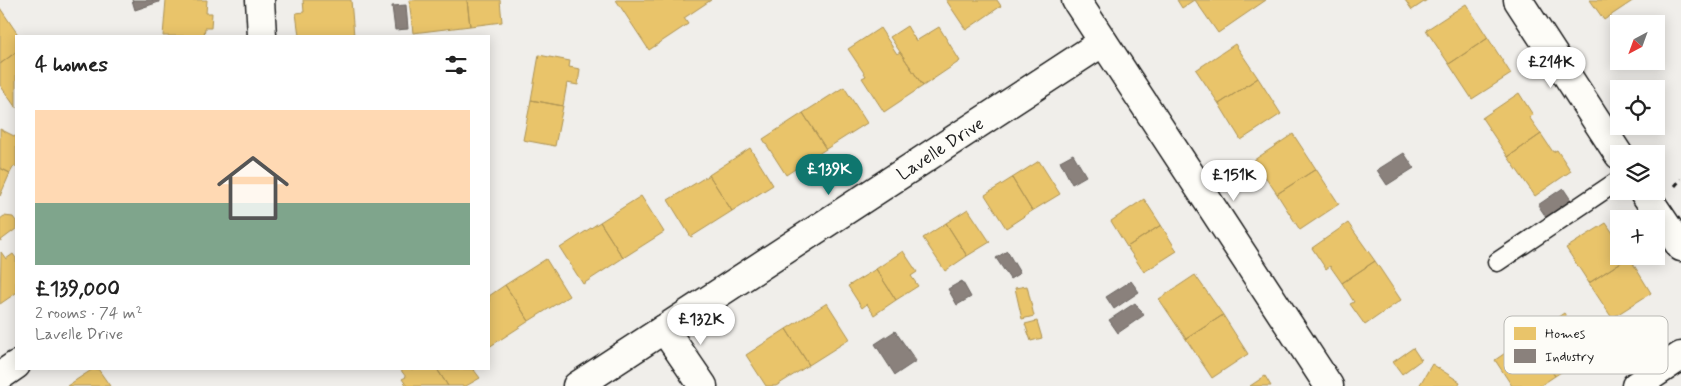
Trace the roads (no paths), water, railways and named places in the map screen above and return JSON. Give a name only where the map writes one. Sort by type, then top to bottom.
[{"type":"street","points":[[260,0],[262,35]]},
{"type":"street","points":[[1076,0],[1329,386]]},
{"type":"street","points":[[1518,0],[1612,145]]},
{"type":"street","name":"Lavelle Drive","points":[[577,386],[1103,42]]},
{"type":"street","points":[[1649,200],[1681,247]]},
{"type":"street","points":[[664,330],[703,386]]},
{"type":"street","points":[[1668,365],[1681,356]]},
{"type":"street","points":[[0,376],[15,366]]},
{"type":"street","points":[[1636,386],[1654,374]]},
{"type":"lane","points":[[1497,262],[1610,186]]}]
